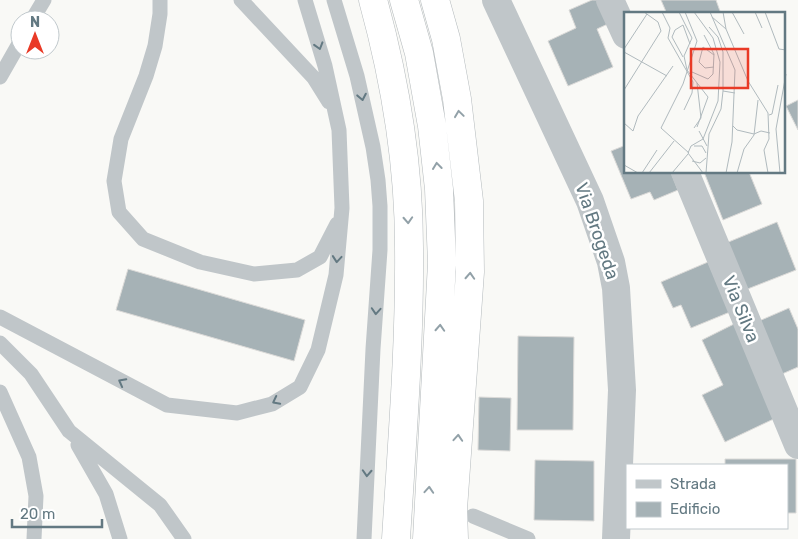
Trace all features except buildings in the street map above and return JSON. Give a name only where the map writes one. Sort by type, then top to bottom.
[{"type":"highway","points":[[373,0],[387,50],[399,118],[405,175],[409,246],[408,318],[396,539]]},
{"type":"highway","points":[[404,0],[419,53],[432,126],[439,188],[442,281],[426,539]]},
{"type":"highway","points":[[435,0],[446,39],[458,99],[469,201],[470,272],[453,509],[454,539]]},
{"type":"street","name":"Via Brogeda","points":[[496,0],[590,202],[611,262],[616,288],[622,390],[616,539]]},
{"type":"street","points":[[610,0],[624,31]]},
{"type":"street","name":"Via Silva","points":[[686,174],[798,445]]},
{"type":"lane","points":[[160,0],[160,14],[155,46],[146,76],[121,139],[114,180],[119,212],[142,239],[200,262],[254,274],[297,270],[320,257],[335,228],[342,208]]},
{"type":"lane","points":[[241,0],[314,78],[333,109],[340,130]]},
{"type":"lane","points":[[0,318],[166,405],[237,413],[272,404],[300,387],[318,350],[336,275],[342,208],[340,130],[325,66],[305,0]]},
{"type":"lane","points":[[334,0],[357,76],[374,155],[380,206],[380,250],[373,349],[364,539]]},
{"type":"lane","points":[[0,77],[10,60]]},
{"type":"lane","points":[[0,343],[31,374],[85,454],[102,486],[120,539]]},
{"type":"lane","points":[[0,392],[30,457],[36,496],[34,539]]},
{"type":"lane","points":[[69,431],[160,505],[184,539]]},
{"type":"lane","points":[[473,516],[528,539]]}]
